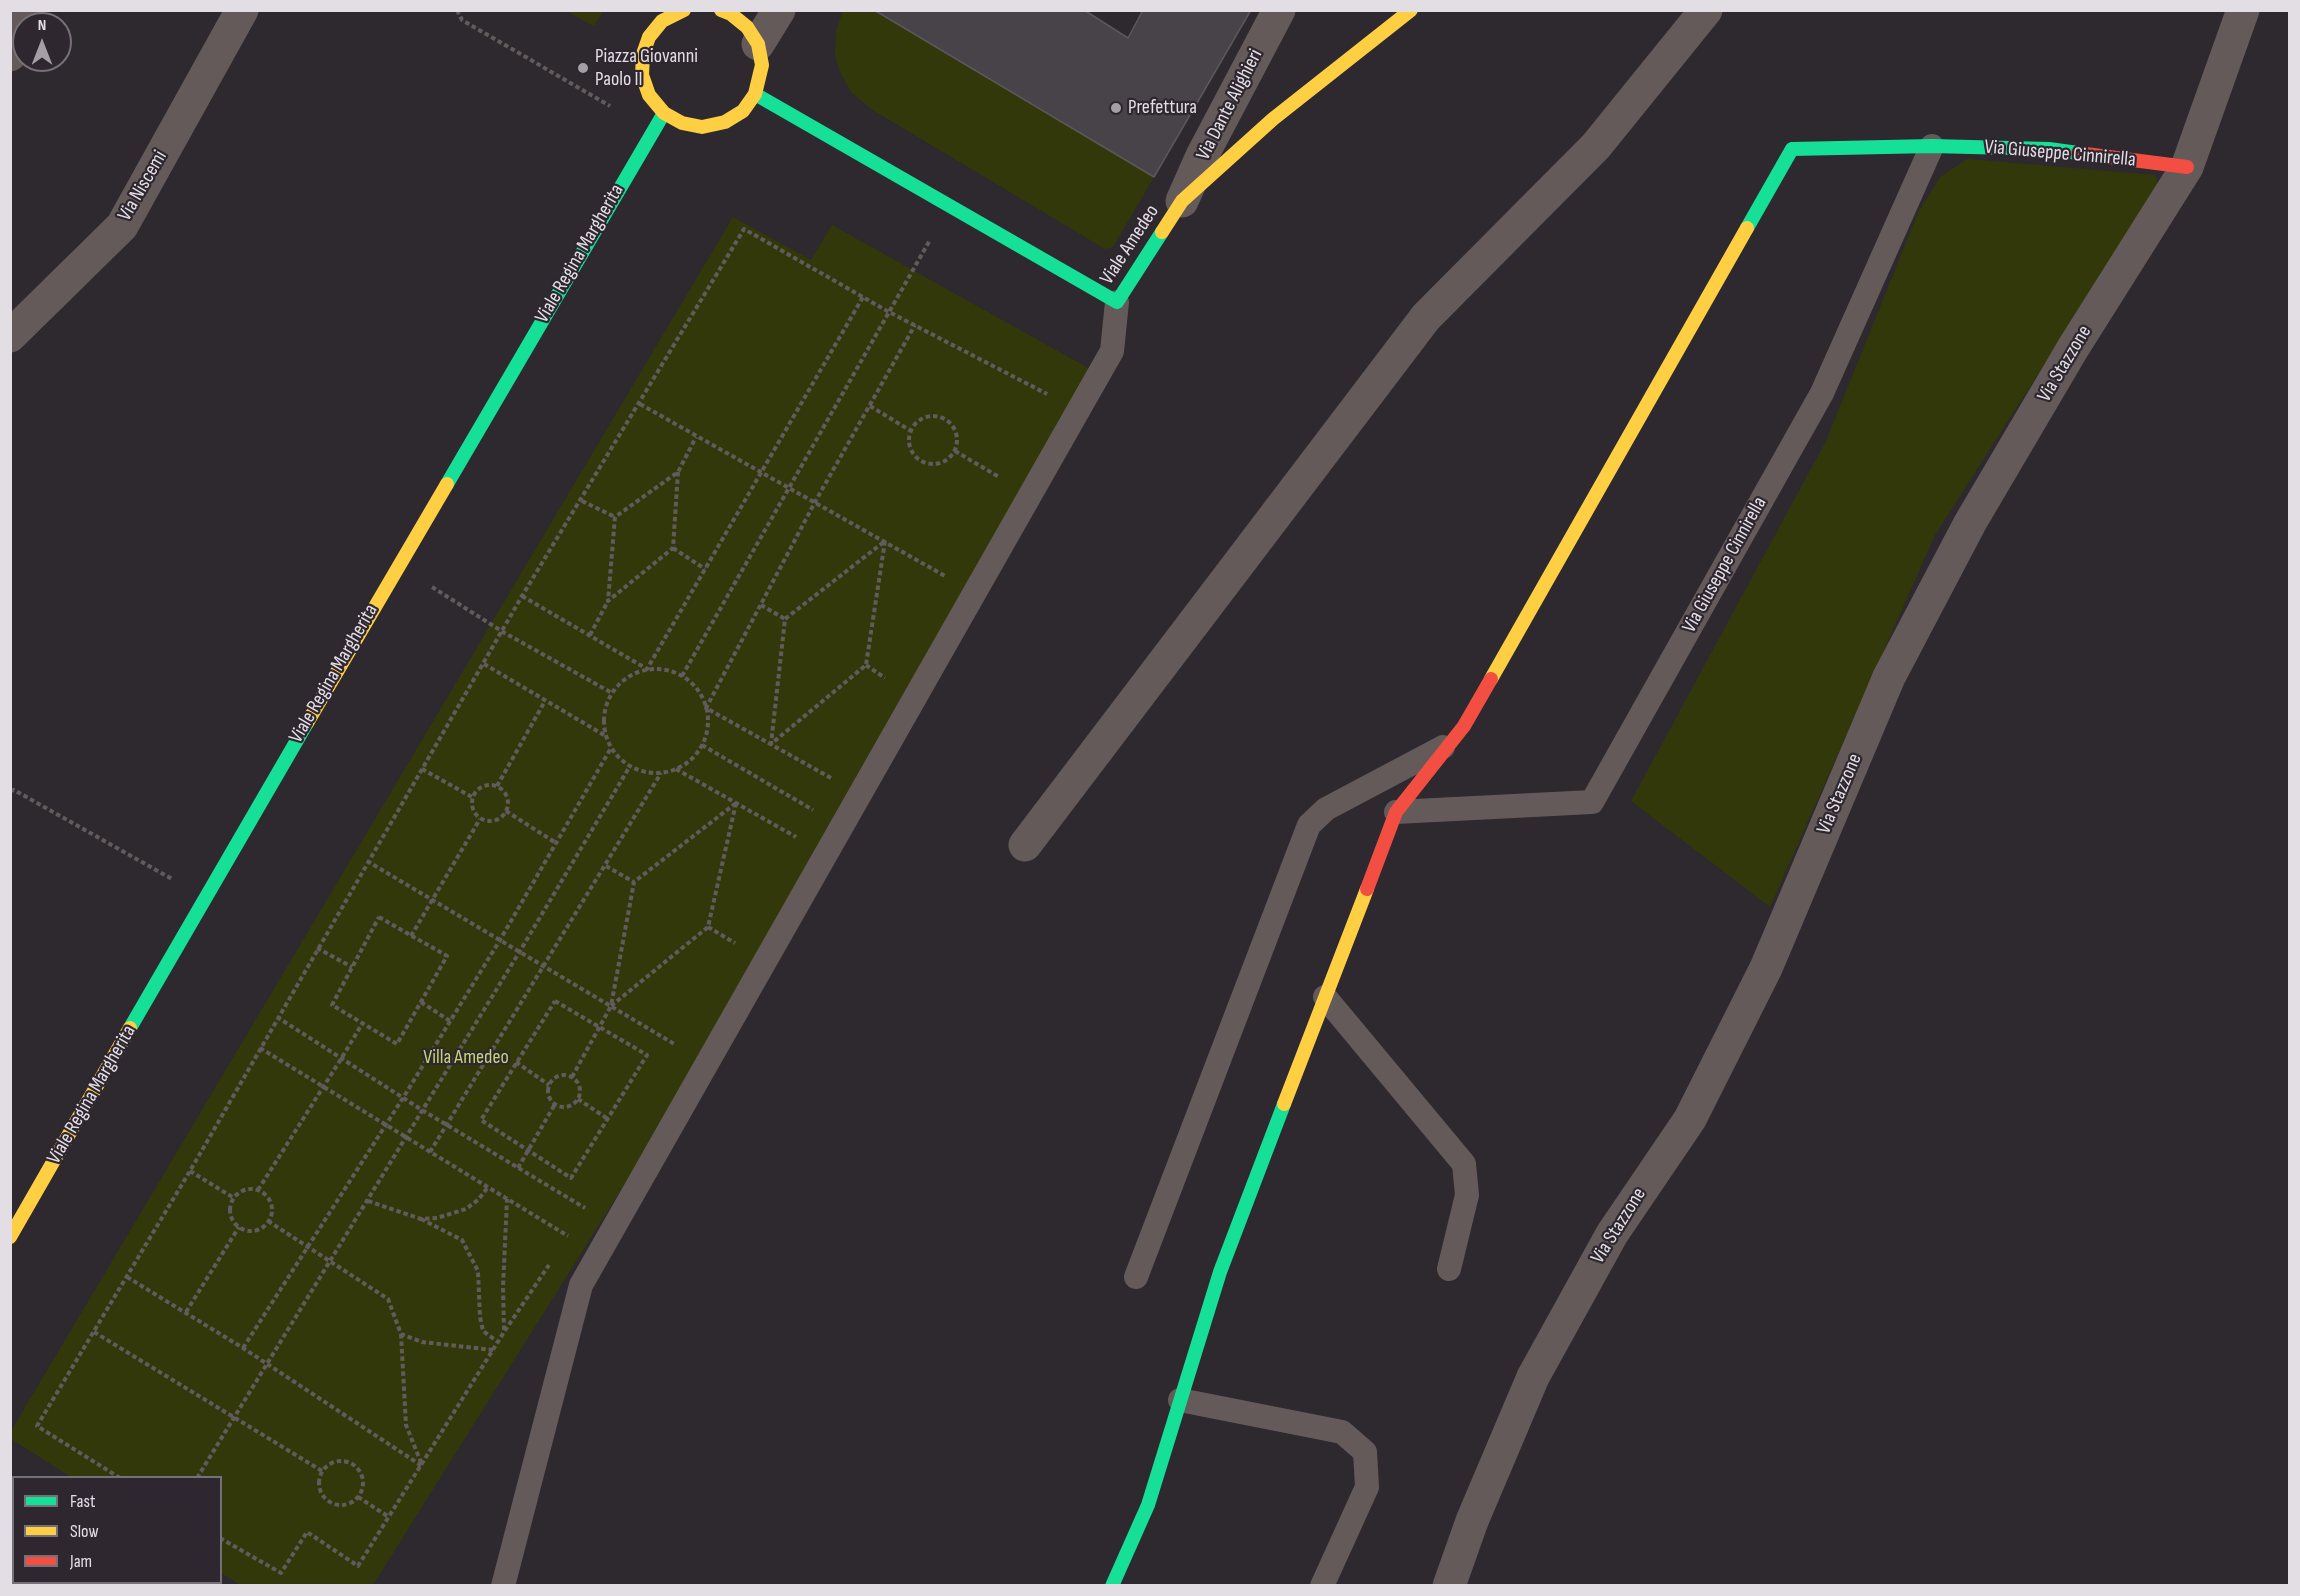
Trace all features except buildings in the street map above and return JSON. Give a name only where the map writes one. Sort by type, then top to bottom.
[{"type":"street","points":[[10,55],[27,10]]},
{"type":"street","name":"Via Niscemi","points":[[10,336],[122,226],[242,10]]},
{"type":"street","points":[[684,10],[663,21],[646,35],[642,75],[649,95],[664,113],[682,123],[702,127],[725,122],[743,111],[755,94],[762,65],[758,44],[747,27],[731,14],[721,10]]},
{"type":"street","points":[[758,44],[779,10]]},
{"type":"street","name":"Via Dante Alighieri","points":[[1182,201],[1202,156],[1279,10]]},
{"type":"street","name":"Viale Amedeo","points":[[755,94],[1117,302],[1182,201],[1273,119],[1412,10]]},
{"type":"street","points":[[1025,845],[1426,317],[1596,146],[1706,10]]},
{"type":"street","name":"Via Stazzone","points":[[1449,1586],[1473,1521],[1533,1377],[1612,1234],[1690,1119],[1766,968],[1889,677],[1970,523],[2073,348],[2187,167],[2243,10]]},
{"type":"street","name":"Viale Regina Margherita","points":[[10,1237],[204,898],[664,113]]},
{"type":"street","name":"Via Giuseppe Cinnirella","points":[[1449,744],[1464,726],[1792,149],[1932,146],[2049,149],[2187,167]]},
{"type":"street","points":[[1112,1586],[1148,1505],[1220,1272],[1396,812],[1449,744]]},
{"type":"lane","name":"Via Giuseppe Cinnirella","points":[[1396,812],[1592,802],[1822,393],[1932,146]]},
{"type":"lane","points":[[503,1586],[581,1285],[1112,351],[1117,302]]},
{"type":"lane","points":[[1136,1277],[1309,825],[1326,808],[1449,744]]},
{"type":"lane","points":[[1325,997],[1464,1164],[1467,1195],[1449,1269]]},
{"type":"lane","points":[[1180,1400],[1342,1432],[1365,1452],[1367,1487],[1322,1586]]},
{"type":"path","points":[[457,10],[462,20],[652,132]]},
{"type":"path","points":[[682,676],[949,206]]},
{"type":"path","points":[[117,1476],[37,1426],[190,1172],[277,1017],[522,596],[582,501],[744,229],[889,312],[1055,398]]},
{"type":"path","points":[[648,669],[863,297]]},
{"type":"path","points":[[706,708],[816,502],[915,325]]},
{"type":"path","points":[[640,404],[953,580]]},
{"type":"path","points":[[870,406],[911,431]]},
{"type":"path","points":[[929,416],[944,418],[955,428],[957,443],[955,451],[944,462],[927,463],[914,454],[910,447],[911,431],[915,424],[929,416]]},
{"type":"path","points":[[608,601],[674,548],[678,472],[696,437]]},
{"type":"path","points":[[955,451],[1008,482]]},
{"type":"path","points":[[590,635],[608,601],[615,517],[678,472]]},
{"type":"path","points":[[582,501],[615,517]]},
{"type":"path","points":[[771,744],[785,619],[885,541]]},
{"type":"path","points":[[771,744],[866,665],[885,541]]},
{"type":"path","points":[[674,548],[705,569]]},
{"type":"path","points":[[398,565],[503,632],[612,693]]},
{"type":"path","points":[[522,596],[648,669]]},
{"type":"path","points":[[761,605],[785,619]]},
{"type":"path","points":[[483,664],[605,735]]},
{"type":"path","points":[[866,665],[885,678]]},
{"type":"path","points":[[648,669],[665,669],[682,676],[693,684],[706,708],[707,733],[702,745],[691,759],[676,769],[661,773],[645,772],[619,759],[610,748],[605,735],[603,718],[607,700],[616,686],[631,675],[648,669]]},
{"type":"path","points":[[497,786],[545,700]]},
{"type":"path","points":[[706,708],[840,782]]},
{"type":"path","points":[[702,745],[821,815]]},
{"type":"path","points":[[243,1348],[450,1022],[500,940],[610,748]]},
{"type":"path","points":[[198,1476],[520,951],[630,766]]},
{"type":"path","points":[[422,769],[472,797]]},
{"type":"path","points":[[676,769],[805,843]]},
{"type":"path","points":[[430,1152],[661,773]]},
{"type":"path","points":[[497,786],[502,789],[508,800],[506,811],[497,819],[486,821],[480,819],[472,809],[472,797],[480,788],[497,786]]},
{"type":"path","points":[[12,790],[204,898]]},
{"type":"path","points":[[572,1077],[610,1006],[634,882],[736,803]]},
{"type":"path","points":[[610,1006],[708,927],[736,803]]},
{"type":"path","points":[[506,811],[556,843]]},
{"type":"path","points":[[411,936],[480,819]]},
{"type":"path","points":[[368,861],[683,1049]]},
{"type":"path","points":[[605,866],[634,882]]},
{"type":"path","points":[[379,917],[447,956],[397,1044],[332,1005],[352,967],[379,917]]},
{"type":"path","points":[[708,927],[743,948]]},
{"type":"path","points":[[317,948],[352,967]]},
{"type":"path","points":[[555,1000],[600,1026],[647,1055],[571,1178],[481,1120],[555,1000]]},
{"type":"path","points":[[421,1002],[450,1022]]},
{"type":"path","points":[[277,1017],[422,1110],[585,1208],[580,1217]]},
{"type":"path","points":[[258,1190],[362,1024]]},
{"type":"path","points":[[260,1048],[568,1236]]},
{"type":"path","points":[[516,1062],[549,1084]]},
{"type":"path","points":[[567,1074],[572,1077],[579,1084],[578,1099],[564,1107],[555,1104],[548,1095],[549,1084],[556,1076],[567,1074]]},
{"type":"path","points":[[578,1099],[608,1119]]},
{"type":"path","points":[[518,1168],[555,1104]]},
{"type":"path","points":[[190,1172],[234,1198]]},
{"type":"path","points":[[421,1219],[437,1218],[466,1209],[478,1200],[488,1187]]},
{"type":"path","points":[[244,1190],[258,1190],[269,1200],[271,1206],[268,1221],[258,1229],[251,1231],[239,1227],[231,1217],[231,1204],[234,1198],[244,1190]]},
{"type":"path","points":[[504,1332],[503,1287],[507,1199]]},
{"type":"path","points":[[368,1200],[421,1219],[462,1240],[478,1271],[480,1317],[483,1331],[498,1342]]},
{"type":"path","points":[[268,1221],[388,1299],[401,1334],[406,1425],[422,1466]]},
{"type":"path","points":[[186,1312],[239,1227]]},
{"type":"path","points":[[562,1246],[574,1227]]},
{"type":"path","points":[[222,1539],[281,1573],[307,1532],[358,1566],[504,1332],[556,1255]]},
{"type":"path","points":[[127,1277],[267,1363],[422,1466]]},
{"type":"path","points":[[94,1332],[322,1471]]},
{"type":"path","points":[[401,1334],[422,1342],[493,1350]]},
{"type":"path","points":[[341,1461],[354,1466],[359,1471],[363,1484],[358,1497],[347,1505],[339,1505],[325,1499],[319,1486],[322,1471],[341,1461]]},
{"type":"path","points":[[358,1497],[389,1517]]},
{"type":"green space","points":[[603,10],[594,26],[566,11]]},
{"type":"green space","points":[[843,11],[874,11],[1154,177],[1113,247],[1105,249],[871,109],[851,92],[839,70],[835,54],[836,30]]},
{"type":"green space","points":[[1967,159],[2155,175],[2159,185],[1935,535],[1770,907],[1631,801],[1826,441],[1918,213],[1940,177]]},
{"type":"green space","name":"Villa Amedeo","points":[[733,217],[811,260],[832,225],[1090,369],[634,1169],[373,1585],[240,1585],[222,1574],[222,1476],[69,1476],[11,1439],[11,1431]]},
{"type":"traffic: fast","points":[[755,94],[1117,302],[1162,232]]},
{"type":"traffic: fast","points":[[447,484],[664,113]]},
{"type":"traffic: fast","points":[[1747,228],[1792,149],[1932,146],[2049,149],[2078,153]]},
{"type":"traffic: fast","points":[[130,1028],[307,723]]},
{"type":"traffic: fast","points":[[1112,1586],[1148,1505],[1220,1272],[1284,1104]]},
{"type":"traffic: slow","points":[[684,10],[662,21],[649,37],[643,54],[642,75],[649,95],[664,113],[682,123],[702,127],[725,122],[743,111],[755,94],[762,65],[758,44],[747,27],[731,14],[721,10]]},
{"type":"traffic: slow","points":[[1162,232],[1182,201],[1273,119],[1411,10]]},
{"type":"traffic: slow","points":[[1491,679],[1747,228]]},
{"type":"traffic: slow","points":[[307,723],[447,484]]},
{"type":"traffic: slow","points":[[1284,1104],[1367,889]]},
{"type":"traffic: slow","points":[[10,1237],[130,1028]]},
{"type":"traffic: jam","points":[[2078,153],[2187,167]]},
{"type":"traffic: jam","points":[[1367,889],[1396,812],[1464,726],[1491,679]]},
{"type":"place","name":"Piazza Giovanni Paolo II","points":[[583,68]]},
{"type":"place","name":"Prefettura","points":[[1116,108]]}]
